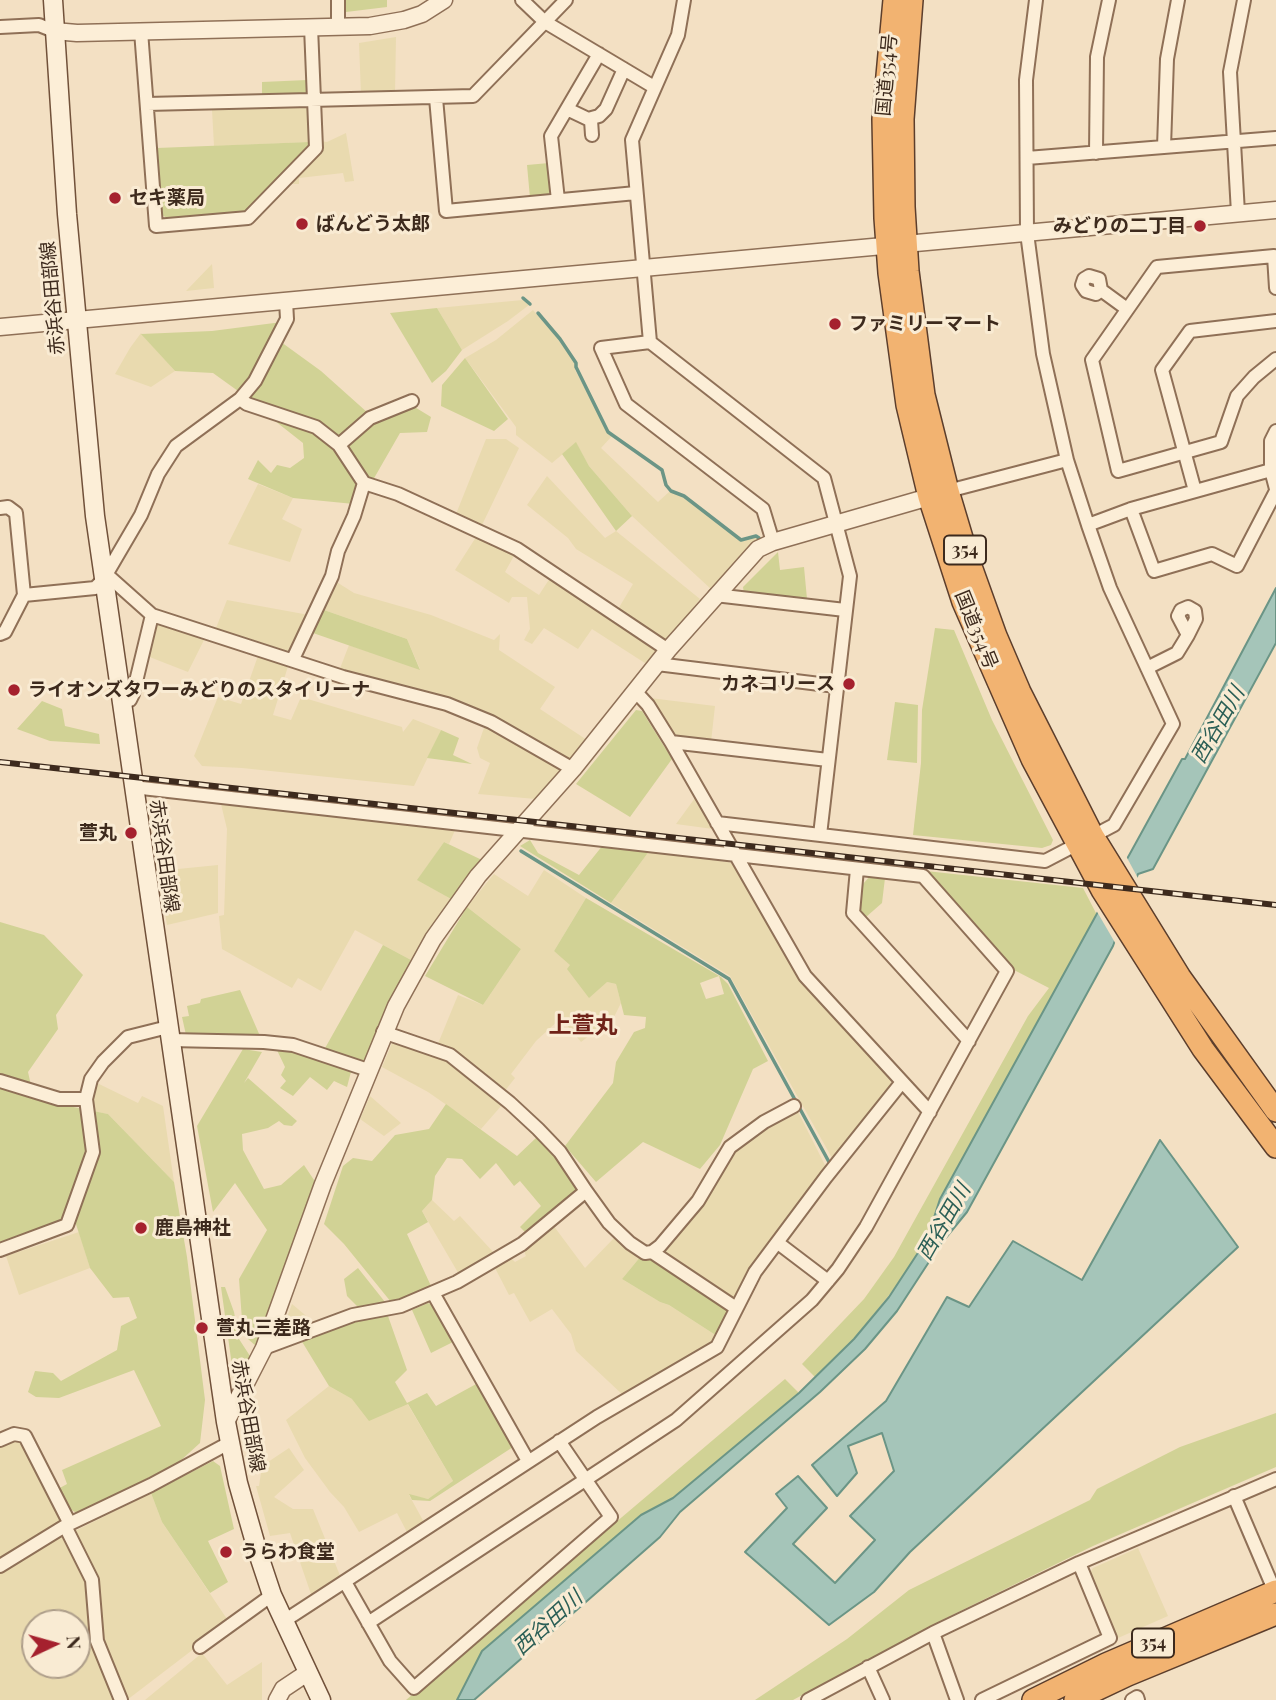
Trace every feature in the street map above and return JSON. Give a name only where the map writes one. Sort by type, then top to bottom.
[{"type":"highway","name":"国道354号","points":[[894,0],[883,119],[896,244],[915,332],[939,494],[968,558],[1000,647],[1085,840],[1102,890],[1203,1049],[1276,1147]]},
{"type":"highway","name":"国道354号","points":[[896,244],[912,0]]},
{"type":"highway","name":"国道354号","points":[[1085,840],[1113,870],[1180,977],[1276,1111]]},
{"type":"highway","name":"354","points":[[1032,1700],[1106,1664],[1275,1591]]},
{"type":"highway","name":"354","points":[[1075,1700],[1128,1675],[1276,1614]]},
{"type":"main road","name":"赤浜谷田部線","points":[[52,0],[94,516],[229,1443],[249,1523],[272,1595],[321,1700]]},
{"type":"street","points":[[338,0],[338,27]]},
{"type":"street","points":[[0,27],[39,25],[54,31],[77,33],[370,26],[404,20],[444,0]]},
{"type":"street","points":[[522,0],[545,22],[654,87]]},
{"type":"street","points":[[147,104],[473,96],[566,0]]},
{"type":"street","points":[[650,342],[632,140],[678,35],[684,0]]},
{"type":"street","points":[[717,823],[1045,860],[1114,825],[1173,724],[1110,588],[1087,525],[1067,460],[1044,354],[1027,233],[1027,80],[1036,0]]},
{"type":"street","points":[[1096,153],[1097,57],[1109,0]]},
{"type":"street","points":[[1164,147],[1167,59],[1178,0]]},
{"type":"street","points":[[1238,213],[1230,72],[1244,0]]},
{"type":"street","points":[[141,31],[156,226],[248,218],[316,148],[311,27]]},
{"type":"street","points":[[558,200],[551,136],[599,54]]},
{"type":"street","points":[[591,120],[606,109],[624,69]]},
{"type":"street","points":[[436,98],[446,211],[636,193]]},
{"type":"street","points":[[567,109],[591,120]]},
{"type":"street","points":[[591,120],[592,135]]},
{"type":"street","points":[[1027,158],[1276,138]]},
{"type":"street","points":[[0,327],[1276,210]]},
{"type":"street","points":[[1276,288],[1274,256],[1157,267],[1092,360],[1118,471],[1221,442],[1237,396],[1276,359]]},
{"type":"street","points":[[1101,290],[1127,309]]},
{"type":"street","points":[[24,595],[95,588],[105,577],[141,515],[158,474],[176,446],[240,399],[255,381],[287,319],[286,301]]},
{"type":"street","points":[[1195,491],[1162,370],[1190,331],[1276,321]]},
{"type":"street","points":[[773,542],[764,509],[626,404],[601,348],[650,342],[824,478],[850,576],[820,835]]},
{"type":"street","points":[[240,399],[247,404],[316,427],[339,445],[364,483],[398,494],[517,549],[668,650]]},
{"type":"street","points":[[339,445],[370,418],[412,401]]},
{"type":"street","points":[[1132,509],[1154,571],[1212,554],[1237,566],[1276,490],[1271,470],[1271,441],[1276,431]]},
{"type":"street","points":[[226,1422],[264,1348],[318,1197],[383,1032],[432,939],[478,876],[573,769],[715,595],[758,549],[773,542],[1067,460]]},
{"type":"street","points":[[1087,525],[1132,509],[1271,470]]},
{"type":"street","points":[[293,659],[332,576],[338,551],[354,516],[364,483]]},
{"type":"street","points":[[0,508],[13,509],[18,518],[24,595],[5,632],[0,635]]},
{"type":"street","points":[[105,577],[152,615],[343,677],[430,699],[477,715],[573,769]]},
{"type":"street","points":[[715,595],[845,610]]},
{"type":"street","points":[[121,701],[130,700],[133,694],[152,615]]},
{"type":"street","points":[[1147,668],[1177,653],[1188,635]]},
{"type":"street","points":[[657,664],[836,686]]},
{"type":"street","points":[[635,691],[648,705],[671,742],[805,976],[930,1112]]},
{"type":"street","points":[[671,742],[828,760]]},
{"type":"street","points":[[133,787],[923,876],[1007,971],[866,1227],[828,1281],[784,1326],[676,1420],[368,1623]]},
{"type":"street","points":[[857,869],[853,913],[970,1041]]},
{"type":"street","points":[[383,1032],[436,1049],[460,1063],[510,1103],[560,1152],[619,1234],[640,1251],[652,1252],[736,1308]]},
{"type":"street","points":[[0,1250],[62,1228],[71,1219],[93,1152],[86,1099],[97,1069],[128,1037],[169,1033],[293,1045],[368,1070]]},
{"type":"street","points":[[0,1081],[59,1099],[86,1099]]},
{"type":"street","points":[[284,1621],[559,1441],[717,1347],[755,1272],[902,1082]]},
{"type":"street","points":[[652,1252],[660,1247],[698,1201],[730,1147],[764,1122],[794,1106]]},
{"type":"street","points":[[264,1348],[354,1315],[401,1307],[433,1293],[522,1244],[586,1191]]},
{"type":"street","points":[[778,1243],[828,1281]]},
{"type":"street","points":[[433,1293],[528,1461]]},
{"type":"street","points":[[0,1440],[14,1434],[25,1436],[68,1525],[92,1580],[97,1641],[121,1700]]},
{"type":"street","points":[[345,1582],[390,1661],[414,1688],[611,1517],[559,1441]]},
{"type":"street","points":[[0,1566],[68,1525],[229,1443]]},
{"type":"street","points":[[808,1700],[933,1633],[1079,1563],[1276,1479]]},
{"type":"street","points":[[1234,1496],[1275,1591]]},
{"type":"street","points":[[982,1700],[1110,1638],[1079,1563]]},
{"type":"street","points":[[200,1647],[272,1595]]},
{"type":"street","points":[[933,1633],[957,1700]]},
{"type":"street","points":[[868,1667],[883,1700]]},
{"type":"street","points":[[277,1700],[283,1689],[307,1672]]},
{"type":"street","points":[[1132,1700],[1138,1700]]},
{"type":"shaded area","points":[[396,37],[395,94],[361,94],[359,43]]},
{"type":"shaded area","points":[[305,107],[308,111],[309,142],[214,146],[212,110]]},
{"type":"shaded area","points":[[346,133],[354,181],[345,182],[343,173],[299,178],[299,184],[289,184],[321,153],[321,141],[327,142]]},
{"type":"shaded area","points":[[212,264],[214,288],[186,291]]},
{"type":"shaded area","points":[[523,300],[529,305],[462,350],[437,308]]},
{"type":"shaded area","points":[[533,310],[576,364],[575,370],[612,436],[601,448],[658,502],[670,491],[683,496],[743,541],[755,537],[759,539],[712,590],[632,516],[589,466],[576,443],[552,463],[516,435],[516,427],[465,358],[496,340]]},
{"type":"shaded area","points":[[141,333],[175,371],[151,387],[115,374]]},
{"type":"shaded area","points":[[486,439],[506,439],[519,448],[482,525],[456,514]]},
{"type":"shaded area","points":[[547,476],[605,538],[616,531],[700,599],[665,643],[617,611],[633,584],[576,549],[568,538],[527,505]]},
{"type":"shaded area","points":[[258,484],[293,498],[282,519],[302,529],[290,562],[228,544]]},
{"type":"shaded area","points":[[478,534],[515,554],[505,572],[539,595],[550,578],[659,651],[648,665],[592,629],[578,649],[544,628],[532,644],[524,640],[530,629],[527,597],[512,597],[509,603],[455,570]]},
{"type":"shaded area","points":[[335,581],[354,593],[431,615],[494,640],[500,634],[499,650],[555,687],[540,709],[587,740],[573,759],[568,761],[536,741],[339,671],[349,645],[420,669],[407,639],[324,610]]},
{"type":"shaded area","points":[[227,600],[309,615],[290,652],[216,628]]},
{"type":"shaded area","points":[[156,624],[205,638],[188,672],[147,656]]},
{"type":"shaded area","points":[[259,653],[289,663],[273,715],[291,720],[301,697],[402,727],[403,732],[413,719],[441,730],[414,786],[202,766],[194,756],[218,697],[241,704]]},
{"type":"shaded area","points":[[650,698],[715,706],[711,742],[676,738]]},
{"type":"shaded area","points":[[485,725],[563,769],[536,799],[478,794],[490,763],[480,758],[477,748]]},
{"type":"shaded area","points":[[695,798],[713,829],[676,824]]},
{"type":"shaded area","points":[[220,800],[456,828],[449,844],[444,842],[418,880],[451,899],[411,960],[355,930],[321,991],[298,978],[292,988],[222,949],[219,916],[224,915],[227,829]]},
{"type":"shaded area","points":[[650,850],[733,863],[802,981],[891,1080],[891,1086],[832,1158],[730,976],[611,903]]},
{"type":"shaded area","points":[[218,865],[218,913],[167,925],[158,871]]},
{"type":"shaded area","points":[[544,870],[586,898],[554,951],[607,982],[616,984],[621,1003],[614,1017],[581,1042],[561,1018],[536,1041],[511,1074],[515,1078],[504,1092],[437,1046],[458,995],[483,1005],[521,949],[467,907],[494,874],[528,896]]},
{"type":"shaded area","points":[[392,1043],[433,1053],[444,1059],[502,1105],[481,1129],[428,1092],[382,1067]]},
{"type":"shaded area","points":[[97,1083],[138,1103],[142,1096],[163,1106],[174,1182],[108,1114],[92,1111],[92,1097]]},
{"type":"shaded area","points":[[370,1096],[401,1123],[384,1136],[360,1119]]},
{"type":"shaded area","points":[[797,1110],[827,1169],[735,1302],[661,1253],[738,1144]]},
{"type":"shaded area","points":[[432,1200],[454,1221],[460,1216],[495,1254],[460,1276],[422,1211]]},
{"type":"shaded area","points":[[553,1225],[585,1268],[616,1236],[641,1256],[622,1279],[717,1336],[712,1345],[624,1396],[576,1351],[571,1334],[552,1309],[530,1322],[514,1293],[509,1295],[494,1266],[510,1257],[515,1262],[526,1256],[523,1249]]},
{"type":"shaded area","points":[[79,1232],[90,1268],[19,1295],[6,1256]]},
{"type":"shaded area","points":[[292,1304],[311,1320],[312,1325],[306,1327],[302,1317],[292,1322],[295,1333],[285,1337],[281,1334]]},
{"type":"shaded area","points":[[329,1386],[352,1399],[395,1410],[407,1403],[453,1481],[428,1499],[409,1495],[425,1524],[408,1534],[397,1513],[359,1532],[344,1507],[305,1458],[286,1420]]},
{"type":"shaded area","points":[[11,1439],[23,1441],[61,1519],[58,1525],[0,1560],[0,1444]]},
{"type":"shaded area","points":[[289,1448],[304,1470],[274,1497],[293,1509],[313,1509],[341,1578],[312,1597],[290,1533],[270,1536],[256,1486],[259,1486],[262,1466]]},
{"type":"shaded area","points":[[151,1493],[162,1522],[229,1622],[127,1700],[100,1632],[97,1582],[75,1531]]},
{"type":"shaded area","points":[[64,1535],[86,1578],[90,1609],[21,1609],[21,1679],[91,1679],[91,1639],[114,1700],[0,1700],[0,1573],[21,1557]]},
{"type":"shaded area","points":[[1138,1548],[1168,1616],[1118,1638],[1090,1573],[1093,1568]]},
{"type":"shaded area","points":[[202,1653],[227,1685],[262,1662],[262,1700],[145,1700]]},
{"type":"green space","points":[[346,0],[387,0],[387,7],[346,12]]},
{"type":"green space","points":[[307,80],[308,92],[303,97],[262,98],[262,82]]},
{"type":"green space","points":[[309,142],[309,146],[246,211],[167,218],[162,215],[157,148]]},
{"type":"green space","points":[[549,163],[551,190],[547,196],[530,198],[527,165]]},
{"type":"green space","points":[[437,308],[462,350],[446,371],[432,383],[390,313]]},
{"type":"green space","points":[[282,322],[251,382],[238,391],[213,373],[175,371],[141,334],[212,331]]},
{"type":"green space","points":[[281,342],[321,371],[368,413],[347,432],[338,436],[300,416],[248,399]]},
{"type":"green space","points":[[465,358],[508,419],[494,431],[441,406],[442,385]]},
{"type":"green space","points":[[413,406],[431,417],[427,432],[400,433],[373,480],[367,478],[348,447],[379,420]]},
{"type":"green space","points":[[270,417],[313,432],[332,446],[358,485],[354,504],[293,498],[248,479],[258,460],[271,473],[277,465],[290,468],[304,458],[303,443]]},
{"type":"green space","points":[[576,442],[589,466],[632,516],[616,531],[562,454]]},
{"type":"green space","points":[[778,552],[780,570],[804,567],[807,599],[744,594],[743,587]]},
{"type":"green space","points":[[324,610],[407,639],[420,670],[313,633]]},
{"type":"green space","points":[[935,628],[954,630],[992,720],[1053,840],[1051,845],[1042,848],[913,835],[921,763],[922,710]]},
{"type":"green space","points":[[42,701],[62,709],[65,726],[99,734],[100,744],[50,741],[17,729]]},
{"type":"green space","points":[[895,702],[918,705],[917,763],[887,760]]},
{"type":"green space","points":[[636,710],[642,711],[672,759],[630,817],[576,784]]},
{"type":"green space","points":[[441,730],[459,738],[453,755],[472,764],[427,758]]},
{"type":"green space","points":[[530,840],[538,853],[579,875],[603,845],[650,850],[611,903],[520,846]]},
{"type":"green space","points":[[444,842],[482,860],[451,899],[417,880]]},
{"type":"green space","points":[[926,871],[1083,888],[1097,915],[940,1199],[927,1239],[909,1270],[854,1339],[815,1377],[802,1364],[864,1299],[894,1257],[1028,1016],[1049,988],[1014,970]]},
{"type":"green space","points":[[870,876],[885,878],[882,903],[866,917],[859,908],[863,884]]},
{"type":"green space","points":[[586,898],[721,977],[728,984],[768,1061],[753,1069],[720,1145],[700,1169],[643,1142],[596,1182],[565,1146],[613,1083],[616,1062],[634,1032],[645,1028],[646,1017],[624,1015],[616,984],[607,982],[589,998],[567,969],[570,965],[554,951]],"holes":[[[719,976],[724,994],[706,999],[700,983]]]},
{"type":"green space","points":[[467,907],[521,949],[483,1005],[425,976]]},
{"type":"green space","points":[[0,922],[44,935],[83,975],[56,1015],[58,1029],[28,1072],[34,1099],[108,1114],[174,1182],[187,1257],[205,1400],[200,1443],[179,1462],[78,1514],[70,1509],[58,1489],[67,1484],[62,1470],[161,1426],[134,1370],[59,1398],[36,1397],[28,1392],[35,1371],[53,1373],[61,1381],[117,1350],[121,1326],[137,1318],[129,1297],[113,1298],[90,1268],[75,1221],[0,1244]]},
{"type":"green space","points":[[383,945],[411,960],[364,1061],[324,1050]]},
{"type":"green space","points":[[240,990],[260,1036],[186,1035],[182,1017],[189,1016],[187,1006],[200,1003],[201,999]]},
{"type":"green space","points":[[276,1048],[352,1068],[347,1087],[334,1081],[327,1090],[310,1077],[293,1096],[280,1088],[286,1081],[281,1075],[285,1067]]},
{"type":"green space","points":[[243,1049],[262,1052],[244,1083],[248,1078],[297,1121],[292,1126],[279,1121],[268,1128],[242,1134],[243,1150],[264,1189],[281,1185],[304,1165],[316,1183],[257,1347],[248,1339],[242,1320],[239,1279],[267,1230],[235,1183],[213,1212],[197,1126]]},
{"type":"green space","points":[[446,1104],[517,1156],[537,1137],[558,1157],[577,1189],[575,1194],[527,1234],[520,1227],[541,1206],[520,1181],[514,1186],[496,1163],[480,1179],[462,1159],[447,1158],[435,1176],[432,1200],[422,1211],[428,1222],[407,1234],[431,1286],[391,1302],[344,1244],[324,1224],[343,1166],[353,1158],[372,1161],[395,1135],[429,1129]]},
{"type":"green space","points":[[641,1256],[652,1259],[729,1308],[730,1312],[717,1336],[622,1279]]},
{"type":"green space","points":[[358,1268],[385,1302],[359,1308],[347,1296],[344,1279]]},
{"type":"green space","points":[[221,1287],[225,1287],[234,1312],[239,1339],[250,1356],[240,1378],[234,1380]]},
{"type":"green space","points":[[428,1303],[433,1306],[453,1342],[431,1353],[412,1310]]},
{"type":"green space","points":[[388,1316],[407,1370],[395,1382],[407,1403],[427,1393],[436,1406],[478,1383],[513,1447],[430,1501],[412,1500],[409,1494],[428,1499],[453,1481],[408,1404],[369,1421],[352,1399],[329,1386],[301,1340],[356,1320]]},
{"type":"green space","points":[[785,1379],[799,1393],[673,1498],[641,1515],[482,1651],[457,1700],[406,1700]]},
{"type":"green space","points":[[1276,1413],[1276,1467],[1093,1546],[946,1618],[793,1700],[755,1700],[847,1639],[909,1590],[1090,1500],[1097,1489],[1180,1447]]},
{"type":"green space","points":[[213,1461],[220,1466],[234,1529],[208,1541],[228,1582],[210,1593],[162,1522],[151,1493]]},
{"type":"water","name":"西谷田川","points":[[1276,588],[1276,643],[1153,869],[1138,874],[1113,946],[967,1212],[940,1245],[897,1311],[865,1349],[820,1392],[680,1512],[660,1537],[474,1700],[457,1700],[482,1651],[641,1515],[673,1498],[799,1393],[854,1339],[889,1297],[927,1239],[940,1199],[1182,759],[1185,759]]},
{"type":"water","points":[[1160,1140],[1238,1247],[910,1552],[874,1592],[829,1625],[745,1552],[787,1508],[776,1494],[798,1476],[827,1508],[793,1544],[835,1583],[875,1540],[850,1516],[894,1471],[882,1433],[848,1446],[857,1473],[837,1496],[812,1465],[886,1401],[947,1297],[969,1307],[1013,1241],[1082,1280]]},
{"type":"pier","points":[[1126,856],[1139,880],[1117,946],[1096,910]]},
{"type":"waterway","points":[[523,298],[530,304]]},
{"type":"waterway","points":[[538,313],[576,363],[608,432],[662,470],[666,485],[671,491],[684,496],[741,540],[756,536],[759,538]]},
{"type":"waterway","points":[[521,851],[729,979],[829,1162]]},
{"type":"railway","points":[[0,762],[1276,905]]},
{"type":"place","name":"セキ薬局","points":[[115,198]]},
{"type":"place","name":"ばんどう太郎","points":[[302,224]]},
{"type":"place","name":"みどりの二丁目","points":[[1200,226]]},
{"type":"place","name":"ファミリーマート","points":[[835,324]]},
{"type":"place","name":"カネコリース","points":[[849,684]]},
{"type":"place","name":"ライオンズタワーみどりのスタイリーナ","points":[[14,690]]},
{"type":"place","name":"萱丸","points":[[131,833]]},
{"type":"place","name":"鹿島神社","points":[[141,1228]]},
{"type":"place","name":"萱丸三差路","points":[[202,1328]]},
{"type":"place","name":"うらわ食堂","points":[[226,1552]]},
{"type":"district","name":"上萱丸","points":[[583,1026]]}]
